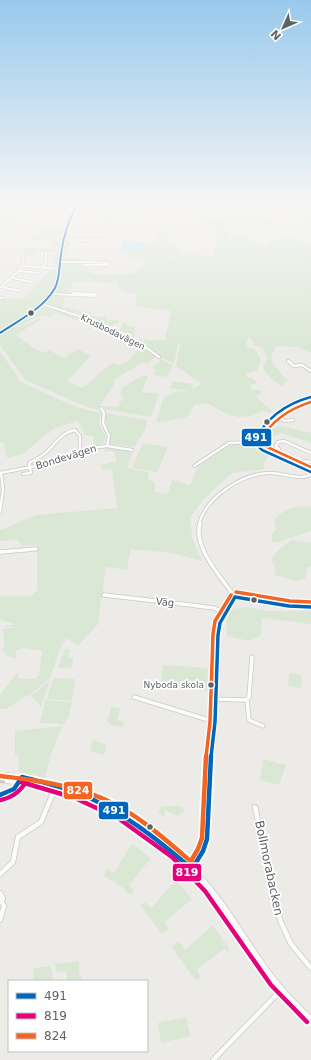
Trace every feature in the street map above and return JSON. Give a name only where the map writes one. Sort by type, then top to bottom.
[{"type":"street","points":[[43,267],[46,260],[46,254]]},
{"type":"street","points":[[0,333],[42,304],[52,294],[58,281],[62,254]]},
{"type":"street","points":[[23,259],[24,266]]},
{"type":"street","points":[[60,262],[86,262],[108,263],[108,266],[85,265],[86,262]]},
{"type":"street","points":[[73,262],[74,266]]},
{"type":"street","points":[[1,288],[24,266],[60,269]]},
{"type":"street","points":[[19,271],[39,274]]},
{"type":"street","points":[[12,278],[32,282]]},
{"type":"street","points":[[1,288],[21,291]]},
{"type":"street","points":[[52,294],[72,296],[96,296],[96,294],[73,293],[72,296]]},
{"type":"street","name":"Krusbodavägen","points":[[42,304],[94,321],[118,334],[140,343],[159,357]]},
{"type":"street","points":[[288,361],[294,366],[302,365],[311,371]]},
{"type":"street","points":[[254,442],[258,432],[275,415],[296,401],[311,398]]},
{"type":"street","points":[[101,408],[104,413],[103,423],[108,436],[107,446]]},
{"type":"street","points":[[275,415],[282,420],[294,420]]},
{"type":"street","points":[[23,474],[31,473],[29,463],[43,455],[63,434],[70,430],[75,430],[80,434],[82,439],[79,446],[80,452]]},
{"type":"street","points":[[279,450],[276,447],[278,442],[284,441],[311,453]]},
{"type":"street","points":[[194,466],[229,443],[254,442],[262,450],[292,462],[311,472]]},
{"type":"street","name":"Bondevägen","points":[[0,473],[30,468],[92,448],[107,446],[132,450]]},
{"type":"street","points":[[292,462],[295,458]]},
{"type":"street","points":[[305,461],[311,462]]},
{"type":"street","points":[[0,473],[3,489],[0,512]]},
{"type":"street","points":[[311,475],[305,478],[270,473],[246,478],[228,487],[203,514],[198,527],[199,540],[202,549],[235,598],[289,606],[311,607]]},
{"type":"street","points":[[0,552],[36,549]]},
{"type":"street","name":"Väg","points":[[104,595],[155,601],[162,600],[166,602],[214,608],[225,613]]},
{"type":"street","points":[[192,869],[204,852],[207,839],[209,774],[215,722],[218,636],[220,623],[235,598]]},
{"type":"street","points":[[252,657],[249,697],[247,699],[249,720],[263,726]]},
{"type":"street","points":[[134,697],[215,722]]},
{"type":"street","points":[[216,699],[247,699]]},
{"type":"street","points":[[7,775],[90,799],[121,814],[175,853],[209,888],[282,989],[311,1018]]},
{"type":"street","points":[[6,781],[32,783],[55,788]]},
{"type":"street","points":[[0,874],[9,868],[14,862],[18,837],[34,828],[41,822],[55,788]]},
{"type":"street","name":"Bollmorabacken","points":[[255,807],[274,899],[280,920],[291,944],[311,968]]},
{"type":"street","points":[[0,893],[4,898],[1,900],[4,906],[0,920]]},
{"type":"street","points":[[213,1060],[282,989]]},
{"type":"green space","points":[[23,254],[36,254],[36,255],[22,256]]},
{"type":"green space","points":[[56,254],[59,254],[58,267],[53,267]]},
{"type":"green space","points":[[63,254],[64,254],[63,257],[81,258],[81,266],[88,266],[89,272],[93,274],[132,274],[136,269],[141,268],[143,264],[142,260],[129,258],[128,254],[173,254],[167,258],[161,265],[174,254],[214,256],[214,254],[223,254],[220,259],[221,260],[225,254],[311,254],[311,353],[298,347],[276,346],[271,356],[274,365],[287,380],[282,386],[271,379],[263,368],[267,358],[263,348],[254,345],[251,338],[248,338],[246,344],[248,347],[255,349],[261,359],[257,371],[246,374],[248,377],[253,378],[257,383],[251,385],[251,390],[259,390],[262,392],[256,397],[272,411],[271,413],[263,410],[252,416],[238,417],[225,413],[207,403],[195,405],[190,414],[184,418],[157,423],[156,421],[164,397],[178,391],[187,391],[170,388],[173,381],[193,384],[192,388],[199,386],[201,382],[194,379],[176,366],[180,344],[178,344],[174,364],[160,356],[143,342],[144,340],[165,340],[171,311],[135,306],[137,294],[122,292],[117,283],[73,282],[67,295],[55,294],[61,278]]},
{"type":"green space","points":[[52,269],[58,271],[56,282],[44,300],[28,314],[0,331],[0,301],[2,299],[11,298],[22,300]]},
{"type":"green space","points":[[53,295],[66,296],[62,306],[79,311],[91,312],[91,316],[107,317],[107,320],[119,320],[119,322],[109,327],[83,315],[46,304]]},
{"type":"green space","points":[[44,306],[88,319],[113,333],[110,335],[86,323],[55,313],[49,317],[40,316],[23,324],[15,325],[40,307],[43,309]]},
{"type":"green space","points":[[39,318],[42,319],[16,335],[43,353],[49,350],[64,358],[78,349],[89,355],[90,357],[67,381],[82,388],[98,376],[97,374],[113,363],[116,365],[127,361],[134,355],[141,345],[156,356],[149,363],[142,363],[115,379],[114,385],[97,410],[25,380],[0,345],[0,335],[10,327],[20,327]]},
{"type":"green space","points":[[122,323],[127,323],[127,326],[135,327],[134,338],[117,332],[121,329]]},
{"type":"green space","points":[[0,351],[21,382],[76,407],[101,413],[99,424],[106,436],[104,443],[94,446],[94,436],[85,435],[78,421],[54,428],[23,454],[7,458],[4,443],[0,442]]},
{"type":"green space","points":[[162,359],[173,365],[167,377],[154,375],[156,370],[153,367]]},
{"type":"green space","points":[[143,375],[148,376],[142,392],[159,394],[151,417],[103,409],[104,406],[118,407],[123,397],[120,395],[122,388]]},
{"type":"green space","points":[[105,413],[147,420],[146,429],[134,447],[108,444]]},
{"type":"green space","points":[[281,426],[311,433],[311,443],[281,433],[275,436],[262,436],[266,430]]},
{"type":"green space","points":[[143,443],[168,447],[157,472],[132,468]]},
{"type":"green space","points":[[235,444],[246,444],[268,456],[264,463],[264,469],[232,473],[204,499],[190,518],[192,537],[202,561],[172,553],[131,549],[127,570],[106,567],[98,624],[78,646],[66,638],[58,654],[50,678],[36,690],[6,709],[0,709],[0,695],[18,672],[18,677],[21,679],[35,679],[39,675],[42,651],[23,648],[16,651],[17,659],[7,656],[2,649],[4,647],[3,629],[12,628],[12,626],[5,626],[16,624],[0,620],[0,596],[31,596],[37,590],[37,545],[23,546],[17,540],[0,541],[0,529],[36,515],[117,508],[112,469],[103,470],[101,465],[117,461],[114,451],[105,452],[103,448],[108,447],[129,451],[132,455],[127,465],[130,469],[149,472],[148,478],[155,482],[155,492],[168,494],[172,480],[190,485],[198,466]]},
{"type":"green space","points":[[302,506],[311,507],[311,531],[279,542],[272,542],[272,534],[276,529],[274,520],[286,510]]},
{"type":"green space","points":[[291,540],[311,543],[311,567],[308,566],[305,579],[297,581],[275,575],[275,568],[271,559],[278,550]]},
{"type":"green space","points":[[246,607],[269,611],[311,611],[311,624],[262,618],[261,635],[250,641],[227,636],[226,621],[232,609]]},
{"type":"green space","points":[[65,649],[70,649],[68,658],[73,658],[72,668],[58,668]]},
{"type":"green space","points":[[163,665],[208,668],[207,691],[161,687]]},
{"type":"green space","points":[[289,673],[302,675],[301,688],[288,686]]},
{"type":"green space","points":[[55,678],[75,679],[72,701],[47,699],[52,681]]},
{"type":"green space","points":[[50,680],[41,707],[30,695],[35,693]]},
{"type":"green space","points":[[45,700],[72,702],[69,716],[64,724],[40,723]]},
{"type":"green space","points":[[111,707],[120,708],[117,720],[124,722],[123,727],[110,725],[106,719],[108,719]]},
{"type":"green space","points":[[63,726],[52,751],[45,778],[19,772],[18,755],[15,755],[15,731]]},
{"type":"green space","points":[[93,740],[107,745],[104,755],[90,751]]},
{"type":"green space","points":[[263,759],[286,765],[279,785],[260,780]]},
{"type":"green space","points":[[162,806],[182,806],[185,811],[177,816],[166,811],[163,817],[158,811]]},
{"type":"green space","points":[[132,844],[151,858],[129,885],[134,891],[130,895],[122,887],[104,876],[107,869],[114,873]]},
{"type":"green space","points":[[176,880],[192,899],[165,922],[169,929],[162,934],[140,905],[145,902],[151,908]]},
{"type":"green space","points":[[213,925],[228,947],[230,955],[225,948],[197,970],[201,978],[195,980],[171,946],[179,942],[185,950]]},
{"type":"green space","points":[[79,961],[79,972],[83,980],[67,980],[67,971],[56,972],[55,964]]},
{"type":"green space","points":[[50,966],[53,980],[33,980],[34,968]]},
{"type":"green space","points":[[186,1017],[190,1036],[161,1043],[158,1023]]},
{"type":"tunnel","points":[[0,775],[7,775]]},
{"type":"tunnel","points":[[0,781],[7,781]]},
{"type":"transit line","name":"491","points":[[0,333],[38,308],[50,295],[57,284],[61,254]]},
{"type":"transit line","name":"491","points":[[311,397],[293,403],[277,413],[264,426],[254,442],[262,450],[311,472]]},
{"type":"transit line","name":"824","points":[[311,402],[303,404],[281,416],[269,428],[260,441],[265,446],[311,467]]},
{"type":"transit line","name":"824","points":[[236,592],[290,601],[311,602]]},
{"type":"transit line","name":"824","points":[[188,866],[198,849],[202,838],[204,774],[210,722],[213,634],[215,621],[231,595]]},
{"type":"transit line","name":"491","points":[[235,597],[289,606],[311,607]]},
{"type":"transit line","name":"491","points":[[192,869],[203,851],[207,839],[209,774],[215,722],[218,635],[220,623],[235,597]]},
{"type":"transit line","name":"824","points":[[0,776],[41,781],[84,792],[105,800],[147,825],[195,865]]},
{"type":"transit line","name":"491","points":[[22,777],[78,793],[109,808],[152,836],[192,869]]},
{"type":"transit line","name":"491","points":[[0,795],[14,789],[19,784],[22,777]]},
{"type":"transit line","name":"819","points":[[1,800],[10,798],[17,793],[23,787],[27,779]]},
{"type":"transit line","name":"819","points":[[21,782],[75,798],[118,818],[172,857],[205,891],[271,985],[307,1022]]},
{"type":"place","name":"Nyboda skola","points":[[211,685]]}]
